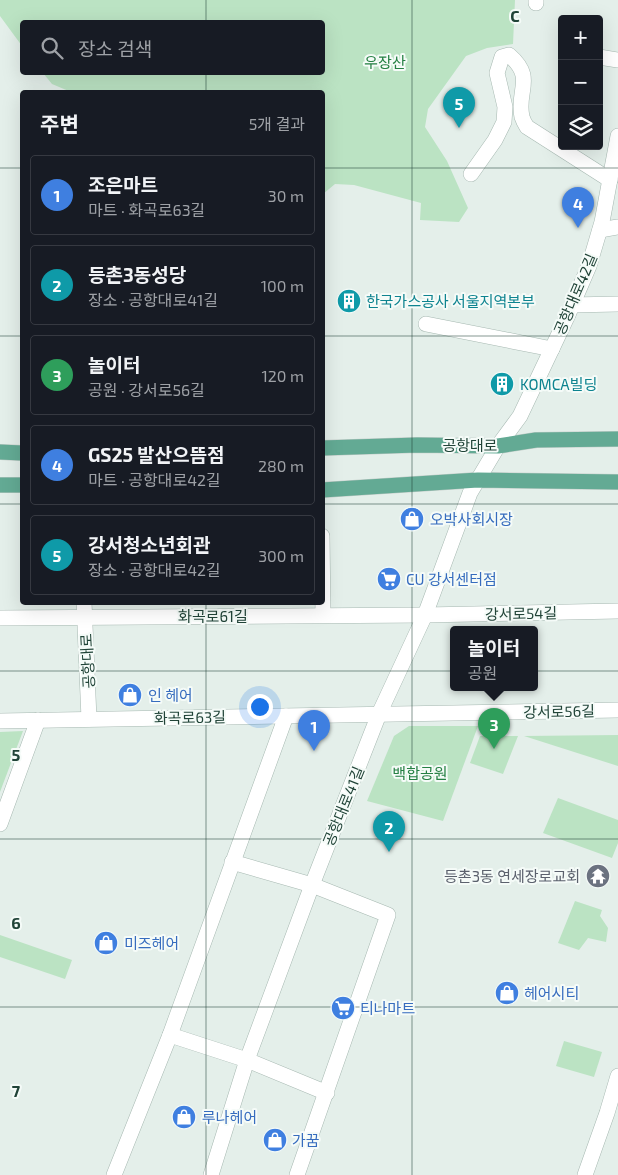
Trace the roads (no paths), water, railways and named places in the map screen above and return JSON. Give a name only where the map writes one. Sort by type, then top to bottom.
[{"type":"main road","name":"공항대로","points":[[325,448],[417,445],[498,446],[536,440],[618,439]]},
{"type":"main road","points":[[0,452],[20,454]]},
{"type":"main road","points":[[325,490],[478,480],[618,482]]},
{"type":"main road","points":[[0,485],[20,485]]},
{"type":"street","points":[[471,174],[495,140],[504,122],[505,107],[497,73],[502,57],[509,55],[520,64],[524,82],[522,117],[527,127],[610,180]]},
{"type":"street","points":[[603,58],[618,60]]},
{"type":"street","name":"공항대로42길","points":[[498,446],[520,416],[589,266],[600,230],[618,136]]},
{"type":"street","points":[[600,230],[618,227]]},
{"type":"street","points":[[572,305],[618,304]]},
{"type":"street","name":"공항대로42길","points":[[426,324],[552,348]]},
{"type":"street","name":"공항대로41길","points":[[211,1175],[247,1060],[312,885],[379,714],[425,615],[470,493],[498,446]]},
{"type":"street","points":[[323,605],[323,615]]},
{"type":"street","name":"화곡로61길","points":[[0,618],[84,610],[232,609],[323,615],[425,615]]},
{"type":"street","name":"공항대로","points":[[84,610],[89,719]]},
{"type":"street","name":"강서로54길","points":[[425,615],[618,612]]},
{"type":"street","name":"강서로56길","points":[[379,714],[618,710]]},
{"type":"street","name":"화곡로63길","points":[[0,721],[379,714]]},
{"type":"street","points":[[114,1175],[170,1035],[286,716]]},
{"type":"street","points":[[0,824],[38,720]]},
{"type":"street","points":[[232,862],[312,885],[388,915],[297,1175]]},
{"type":"street","points":[[170,1035],[247,1060],[327,1093]]},
{"type":"street","points":[[585,1175],[618,1076]]},
{"type":"place","name":"강서청소년회관","points":[[459,128]]},
{"type":"place","name":"GS25 발산으뜸점","points":[[578,228]]},
{"type":"place","name":"한국가스공사 서울지역본부","points":[[349,301]]},
{"type":"place","name":"KOMCA빌딩","points":[[502,384]]},
{"type":"place","name":"오박사회시장","points":[[412,519]]},
{"type":"place","name":"CU 강서센터점","points":[[389,579]]},
{"type":"place","name":"인 헤어","points":[[130,695]]},
{"type":"place","name":"놀이터","points":[[494,749]]},
{"type":"place","name":"조은마트","points":[[314,751]]},
{"type":"place","name":"등촌3동성당","points":[[389,852]]},
{"type":"place","name":"등촌3동 연세장로교회","points":[[598,876]]},
{"type":"place","name":"미즈헤어","points":[[106,943]]},
{"type":"place","name":"헤어시티","points":[[507,993]]},
{"type":"place","name":"티나마트","points":[[343,1008]]},
{"type":"place","name":"루나헤어","points":[[184,1117]]},
{"type":"place","name":"가꿈","points":[[275,1140]]},
{"type":"park label","name":"우장산","points":[[385,62]]},
{"type":"park label","name":"백합공원","points":[[420,773]]}]
